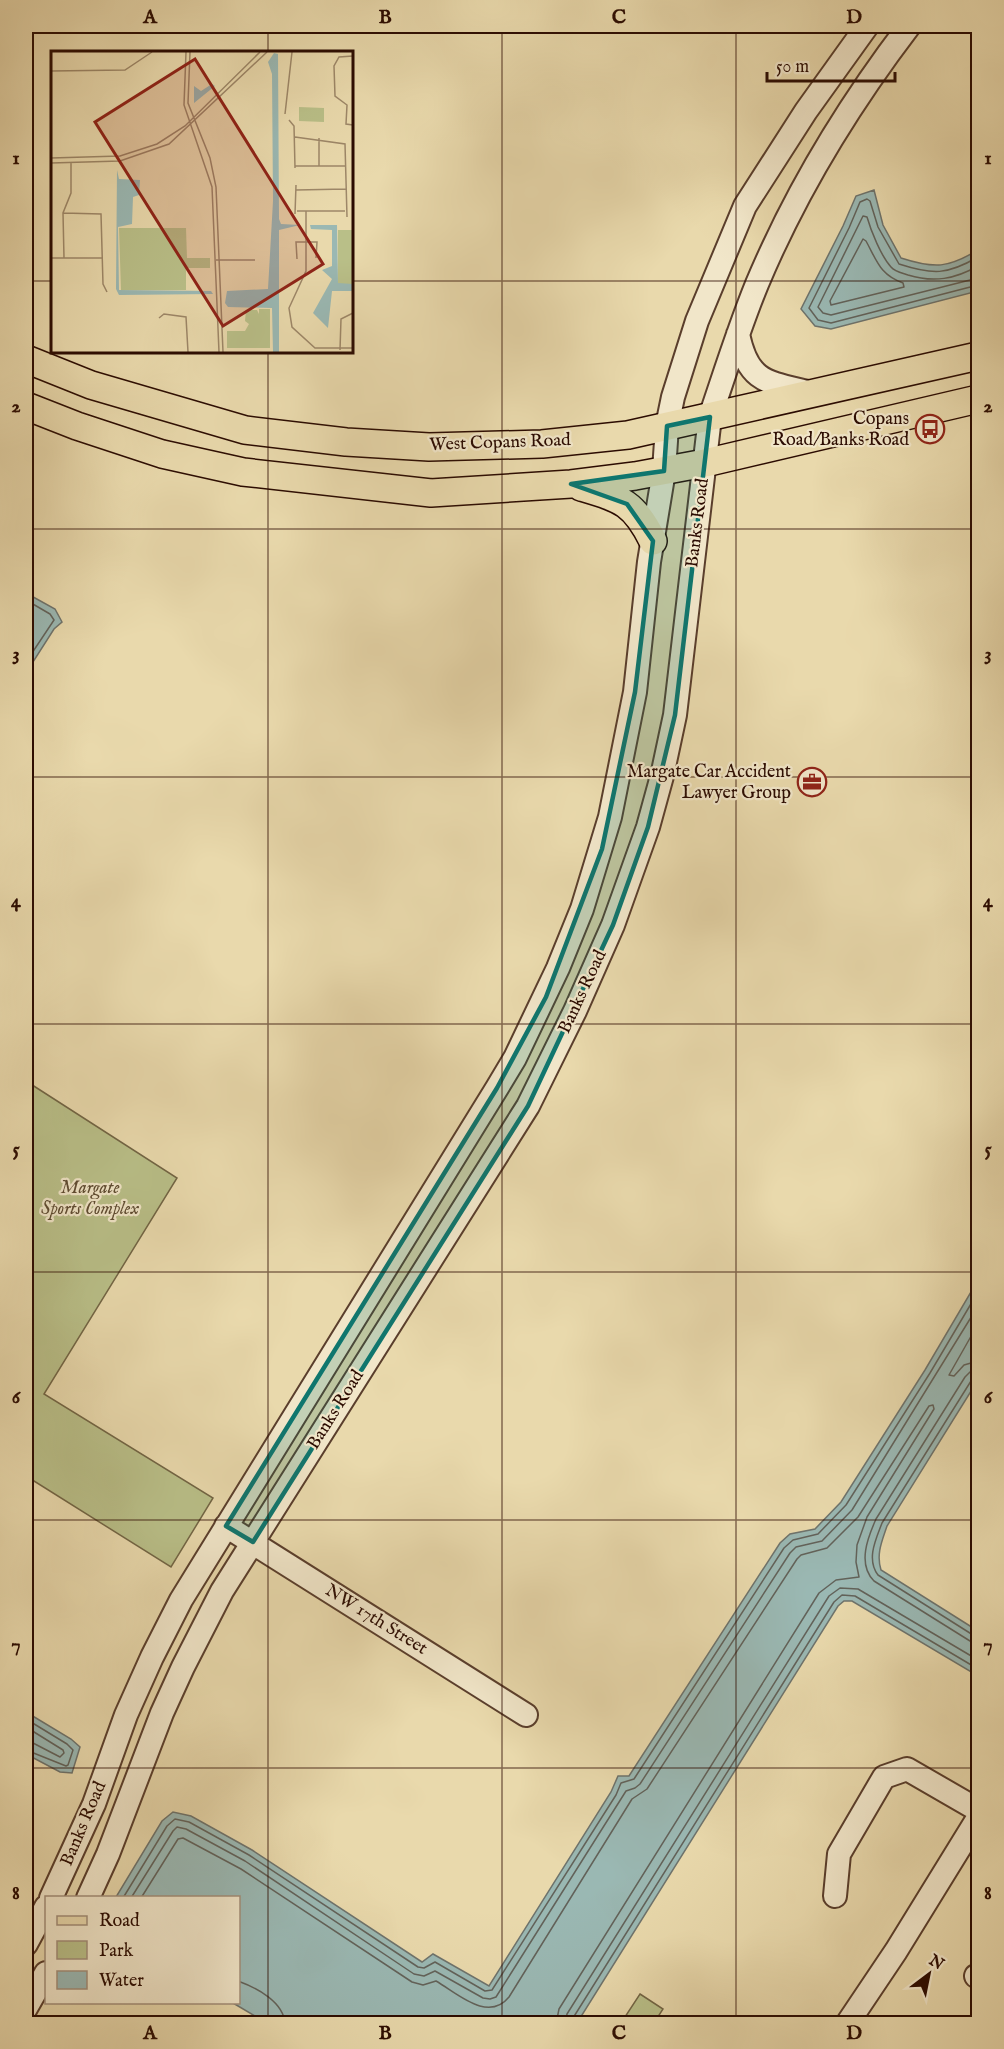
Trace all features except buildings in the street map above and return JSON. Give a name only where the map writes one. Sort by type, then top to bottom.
[{"type":"main road","name":"West Copans Road","points":[[26,359],[90,385],[245,430],[346,442],[429,447],[542,444],[628,435],[978,356]]},
{"type":"main road","points":[[26,406],[77,426],[162,453],[243,472],[431,492],[571,484],[664,471],[978,399]]},
{"type":"main road","points":[[571,484],[616,498],[627,504],[644,523],[653,541]]},
{"type":"street","name":"Banks Road","points":[[52,1896],[94,1803],[126,1715],[181,1600],[503,1078],[558,968],[582,909],[610,817],[635,692],[672,397],[698,321],[745,206],[806,111],[867,26]]},
{"type":"street","name":"Banks Road","points":[[89,1896],[108,1854],[162,1713],[222,1591],[528,1106],[575,1011],[613,925],[648,827],[675,715],[710,417],[738,333],[783,226],[844,116],[909,26]]},
{"type":"street","points":[[738,333],[741,351],[754,374],[778,385],[816,394]]},
{"type":"street","name":"NW 17th Street","points":[[226,1526],[526,1715]]},
{"type":"street","points":[[835,1896],[839,1854],[885,1777],[907,1769],[978,1810]]},
{"type":"street","points":[[847,2024],[896,1951],[978,1818]]},
{"type":"street","points":[[26,1944],[45,1909]]},
{"type":"street","points":[[26,2008],[45,1975]]},
{"type":"highlighted area","points":[[710,417],[675,715],[648,827],[613,925],[528,1106],[253,1542],[226,1526],[497,1088],[546,997],[602,849],[635,692],[653,541],[627,504],[571,484],[664,471],[667,426]]},
{"type":"green space","name":"Margate Sports Complex","points":[[26,1081],[177,1178],[44,1394],[213,1498],[171,1567],[26,1476]]},
{"type":"green space","points":[[640,1994],[663,2009],[654,2023],[621,2023]]},
{"type":"water","points":[[874,190],[883,225],[901,258],[923,264],[941,265],[978,250],[978,291],[831,329],[815,326],[801,309],[856,196]]},
{"type":"water","points":[[26,593],[55,609],[62,622],[54,629],[26,673]]},
{"type":"water","points":[[978,1280],[978,1380],[887,1526],[879,1558],[881,1570],[978,1631],[978,1676],[852,1601],[844,1601],[838,1606],[577,2023],[267,2023],[235,2004],[240,2004],[240,1896],[117,1896],[162,1821],[173,1812],[191,1816],[252,1850],[422,1962],[433,1954],[489,1986],[611,1792],[618,1776],[629,1776],[780,1543],[790,1534],[815,1529],[841,1502],[925,1370]]},
{"type":"water","points":[[26,1712],[71,1739],[80,1747],[72,1773],[60,1772],[26,1754]]},
{"type":"place","name":"Copans Road/Banks Road","points":[[930,429]]},
{"type":"place","name":"Margate Car Accident Lawyer Group","points":[[812,782]]}]
